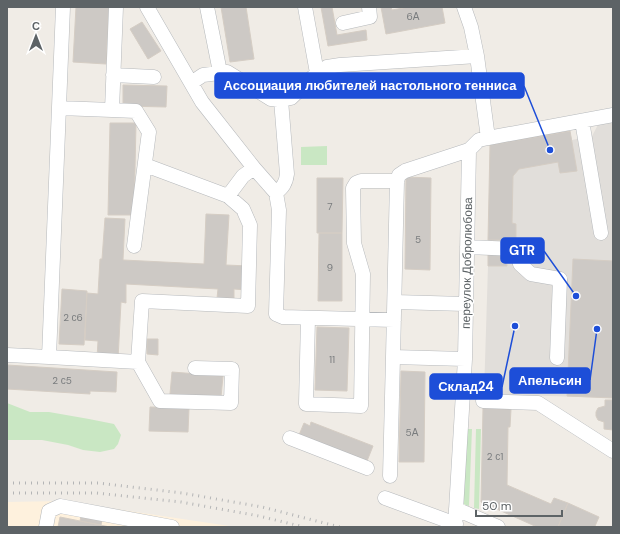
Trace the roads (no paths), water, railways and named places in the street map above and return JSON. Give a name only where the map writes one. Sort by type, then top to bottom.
[{"type":"street","points":[[49,357],[63,7]]},
{"type":"street","points":[[112,110],[116,7]]},
{"type":"street","points":[[147,7],[202,102],[254,168],[276,193],[279,210],[276,314],[284,317],[394,320]]},
{"type":"street","points":[[207,7],[220,72]]},
{"type":"street","points":[[305,7],[317,73]]},
{"type":"street","points":[[342,23],[370,17],[369,7]]},
{"type":"street","points":[[464,7],[471,27],[477,56],[488,138]]},
{"type":"street","points":[[190,83],[203,75],[227,72],[271,99],[281,100],[291,98],[317,73],[327,67],[477,56]]},
{"type":"street","points":[[113,75],[154,77]]},
{"type":"street","points":[[276,193],[286,182],[287,174],[281,100]]},
{"type":"street","points":[[59,108],[136,111],[149,132],[134,246]]},
{"type":"street","points":[[390,476],[397,181],[399,175],[405,171],[469,150],[479,140],[613,115]]},
{"type":"street","points":[[582,121],[601,233]]},
{"type":"street","name":"переулок Добролюбова","points":[[456,525],[465,359],[469,150]]},
{"type":"street","points":[[145,165],[228,196],[243,209],[250,225],[248,306],[142,301],[138,362],[160,401],[231,403],[232,369],[195,368]]},
{"type":"street","points":[[228,196],[243,176],[254,168]]},
{"type":"street","points":[[308,318],[306,404],[361,406],[363,274],[354,243],[353,188],[356,183],[361,182],[397,181]]},
{"type":"street","points":[[467,247],[518,248],[520,264],[531,274],[560,279],[557,358]]},
{"type":"street","points":[[395,302],[465,304]]},
{"type":"street","points":[[7,355],[138,362]]},
{"type":"street","points":[[394,357],[465,359]]},
{"type":"street","points":[[483,401],[538,403],[613,451]]},
{"type":"street","points":[[290,438],[366,468]]},
{"type":"street","points":[[385,498],[456,525]]},
{"type":"street","points":[[46,527],[49,511],[60,506],[172,527]]},
{"type":"street","points":[[456,509],[498,527]]},
{"type":"railway","points":[[7,483],[98,483],[182,493],[262,507],[340,527]]},
{"type":"railway","points":[[7,493],[96,493],[181,502],[259,516],[304,527]]},
{"type":"place","name":"Ассоциация любителей настольного тенниса","points":[[550,150]]},
{"type":"place","name":"GTR","points":[[576,296]]},
{"type":"place","name":"Склад24","points":[[515,326]]},
{"type":"place","name":"Апельсин","points":[[597,329]]}]
